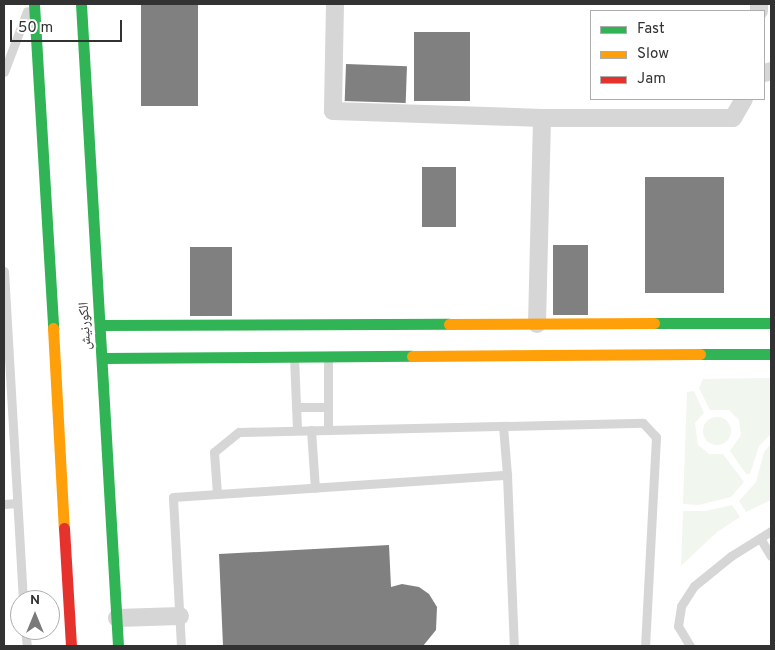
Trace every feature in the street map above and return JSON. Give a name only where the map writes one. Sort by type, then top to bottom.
[{"type":"main road","points":[[34,4],[71,646]]},
{"type":"main road","name":"الكورنيش","points":[[81,4],[118,646]]},
{"type":"main road","points":[[101,325],[771,323]]},
{"type":"main road","points":[[102,358],[771,354]]},
{"type":"street","points":[[335,4],[333,111],[542,118],[732,118],[743,100]]},
{"type":"street","points":[[536,324],[542,118]]},
{"type":"street","points":[[117,618],[180,616]]},
{"type":"lane","points":[[4,72],[29,4]]},
{"type":"lane","points":[[4,271],[23,590]]},
{"type":"lane","points":[[294,357],[297,430]]},
{"type":"lane","points":[[328,357],[328,429]]},
{"type":"lane","points":[[296,407],[327,407]]},
{"type":"lane","points":[[217,494],[214,452],[239,432],[643,423],[656,437],[645,646]]},
{"type":"lane","points":[[503,426],[507,475],[514,646]]},
{"type":"lane","points":[[311,430],[315,488]]},
{"type":"lane","points":[[181,646],[173,497],[507,475]]},
{"type":"lane","points":[[4,504],[18,503]]},
{"type":"lane","points":[[690,646],[678,626],[681,606],[694,586],[771,531]]},
{"type":"lane","points":[[760,538],[771,556]]},
{"type":"shaded area","points":[[771,378],[771,434],[759,446],[750,474],[746,474],[730,451],[741,435],[739,420],[729,410],[710,410],[699,388],[703,379]]},
{"type":"shaded area","points":[[694,391],[704,413],[695,423],[698,445],[709,454],[723,454],[744,482],[731,497],[699,505],[683,504],[687,392]]},
{"type":"shaded area","points":[[717,417],[727,421],[731,431],[727,441],[717,445],[707,441],[703,431],[707,421]]},
{"type":"shaded area","points":[[771,444],[771,500],[746,512],[739,501],[756,482],[764,452]]},
{"type":"shaded area","points":[[732,505],[740,517],[717,532],[681,566],[683,511],[706,511]]},
{"type":"building","points":[[141,4],[198,4],[198,106],[141,106]]},
{"type":"building","points":[[414,32],[470,32],[470,101],[414,101]]},
{"type":"building","points":[[346,64],[407,66],[406,103],[345,101]]},
{"type":"building","points":[[422,167],[456,167],[456,227],[422,227]]},
{"type":"building","points":[[645,177],[724,177],[724,293],[645,293]]},
{"type":"building","points":[[553,245],[588,245],[588,315],[553,315]]},
{"type":"building","points":[[190,247],[232,247],[232,316],[190,316]]},
{"type":"building","points":[[389,545],[391,587],[402,584],[419,587],[429,594],[437,607],[436,630],[423,646],[223,646],[219,554]]},
{"type":"traffic: fast","points":[[34,4],[53,328]]},
{"type":"traffic: fast","points":[[81,4],[118,646]]},
{"type":"traffic: fast","points":[[654,323],[771,323]]},
{"type":"traffic: fast","points":[[101,325],[449,324]]},
{"type":"traffic: fast","points":[[700,354],[771,354]]},
{"type":"traffic: fast","points":[[102,358],[412,356]]},
{"type":"traffic: slow","points":[[449,324],[654,323]]},
{"type":"traffic: slow","points":[[53,328],[64,528]]},
{"type":"traffic: slow","points":[[412,356],[700,354]]},
{"type":"traffic: jam","points":[[64,528],[71,646]]}]
